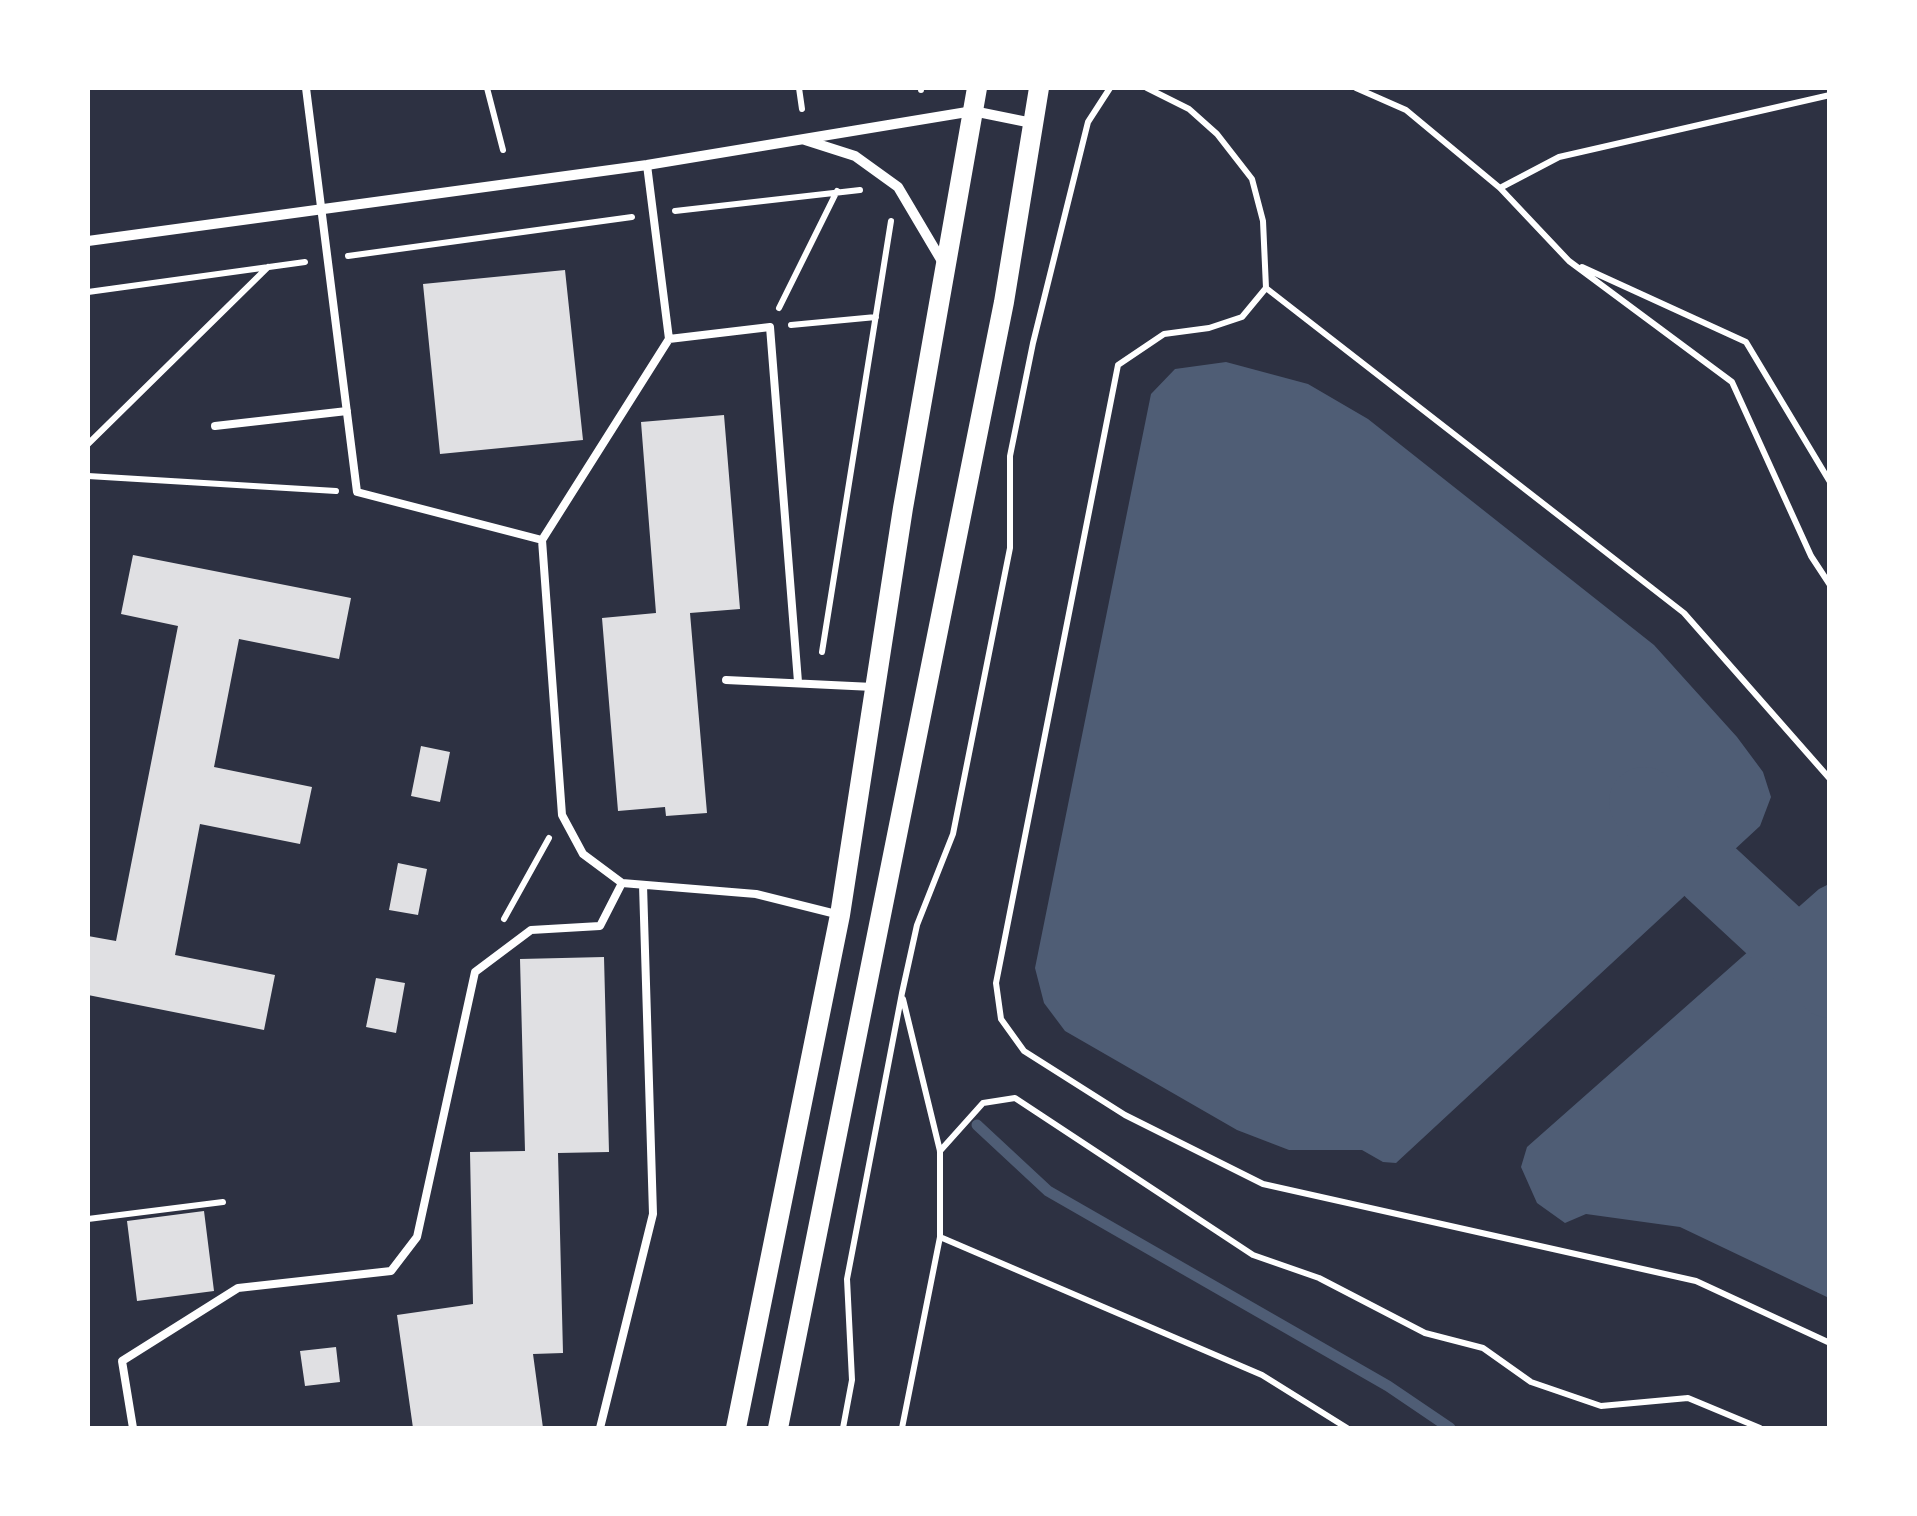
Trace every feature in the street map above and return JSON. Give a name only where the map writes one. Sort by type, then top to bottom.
[{"type":"main road","points":[[736,1428],[840,915],[944,264],[976,88]]},
{"type":"main road","points":[[778,1428],[1004,302],[1039,88]]},
{"type":"street","points":[[88,241],[647,165],[972,111],[1033,123]]},
{"type":"street","points":[[804,140],[854,156],[898,187],[944,264]]},
{"type":"lane","points":[[306,88],[357,492],[542,540]]},
{"type":"lane","points":[[647,165],[669,338],[542,540],[562,814],[583,854],[622,883],[756,894],[840,915]]},
{"type":"lane","points":[[669,338],[770,327],[798,682]]},
{"type":"lane","points":[[215,426],[347,411]]},
{"type":"lane","points":[[726,680],[877,688]]},
{"type":"lane","points":[[133,1428],[122,1360],[238,1288],[391,1271],[417,1237],[475,972],[532,930],[600,926],[622,883]]},
{"type":"lane","points":[[600,1428],[653,1214],[644,885]]},
{"type":"path","points":[[487,88],[503,150]]},
{"type":"path","points":[[800,88],[802,109]]},
{"type":"path","points":[[843,1428],[852,1380],[848,1278],[902,993],[917,925],[953,834],[1010,548],[1010,456],[1033,343],[1088,122],[1110,88]]},
{"type":"path","points":[[1147,88],[1189,109],[1217,134],[1252,179],[1263,221],[1266,288],[1242,317],[1209,328],[1164,334],[1118,365],[996,983],[1002,1018],[1024,1051],[1091,1094],[1263,1184],[1696,1281],[1830,1343]]},
{"type":"path","points":[[1356,88],[1406,110],[1500,188],[1569,261],[1732,382],[1810,556],[1830,585]]},
{"type":"path","points":[[1500,188],[1559,157],[1830,96]]},
{"type":"path","points":[[770,327],[837,191]]},
{"type":"path","points":[[88,292],[654,214],[837,191],[868,192]]},
{"type":"path","points":[[817,683],[894,206]]},
{"type":"path","points":[[1569,261],[1746,342],[1830,482]]},
{"type":"path","points":[[88,444],[268,267]]},
{"type":"path","points":[[1266,288],[1684,612],[1830,779]]},
{"type":"path","points":[[770,327],[876,317]]},
{"type":"path","points":[[88,476],[357,492]]},
{"type":"path","points":[[501,925],[562,814]]},
{"type":"path","points":[[902,993],[940,1151],[940,1237],[902,1428]]},
{"type":"path","points":[[940,1151],[984,1103],[1015,1098],[1253,1255],[1320,1278],[1426,1333],[1483,1348],[1531,1382],[1601,1406],[1688,1398],[1760,1428]]},
{"type":"path","points":[[88,1218],[223,1202]]},
{"type":"path","points":[[940,1237],[1262,1375],[1347,1428]]},
{"type":"water","points":[[1226,362],[1308,384],[1368,419],[1654,645],[1737,737],[1763,772],[1771,797],[1760,826],[1396,1163],[1383,1162],[1362,1150],[1289,1150],[1237,1130],[1065,1031],[1044,1003],[1035,968],[1151,394],[1175,369]]},
{"type":"water","points":[[1829,884],[1829,1298],[1680,1227],[1586,1214],[1565,1223],[1537,1203],[1521,1167],[1527,1147]]},
{"type":"building","points":[[565,270],[583,440],[440,454],[423,284]]},
{"type":"building","points":[[724,415],[740,609],[690,613],[707,813],[666,816],[665,807],[618,811],[602,618],[656,613],[641,422]]},
{"type":"building","points":[[133,555],[351,598],[339,659],[239,639],[214,767],[312,787],[300,844],[200,824],[175,955],[275,975],[264,1030],[88,995],[88,936],[116,941],[178,626],[121,614]]},
{"type":"building","points":[[421,746],[450,752],[440,802],[411,796]]},
{"type":"building","points":[[398,863],[427,869],[418,915],[389,910]]},
{"type":"building","points":[[604,957],[609,1152],[558,1153],[563,1353],[533,1354],[543,1428],[413,1428],[397,1315],[473,1304],[470,1152],[525,1151],[520,959]]},
{"type":"building","points":[[376,978],[405,983],[396,1033],[366,1027]]},
{"type":"building","points":[[204,1211],[214,1291],[137,1301],[127,1221]]},
{"type":"building","points":[[336,1347],[340,1382],[305,1386],[300,1351]]},
{"type":"waterway","points":[[1644,802],[1710,872],[1830,983]]},
{"type":"waterway","points":[[977,1125],[1048,1191],[1388,1386],[1450,1428]]}]
